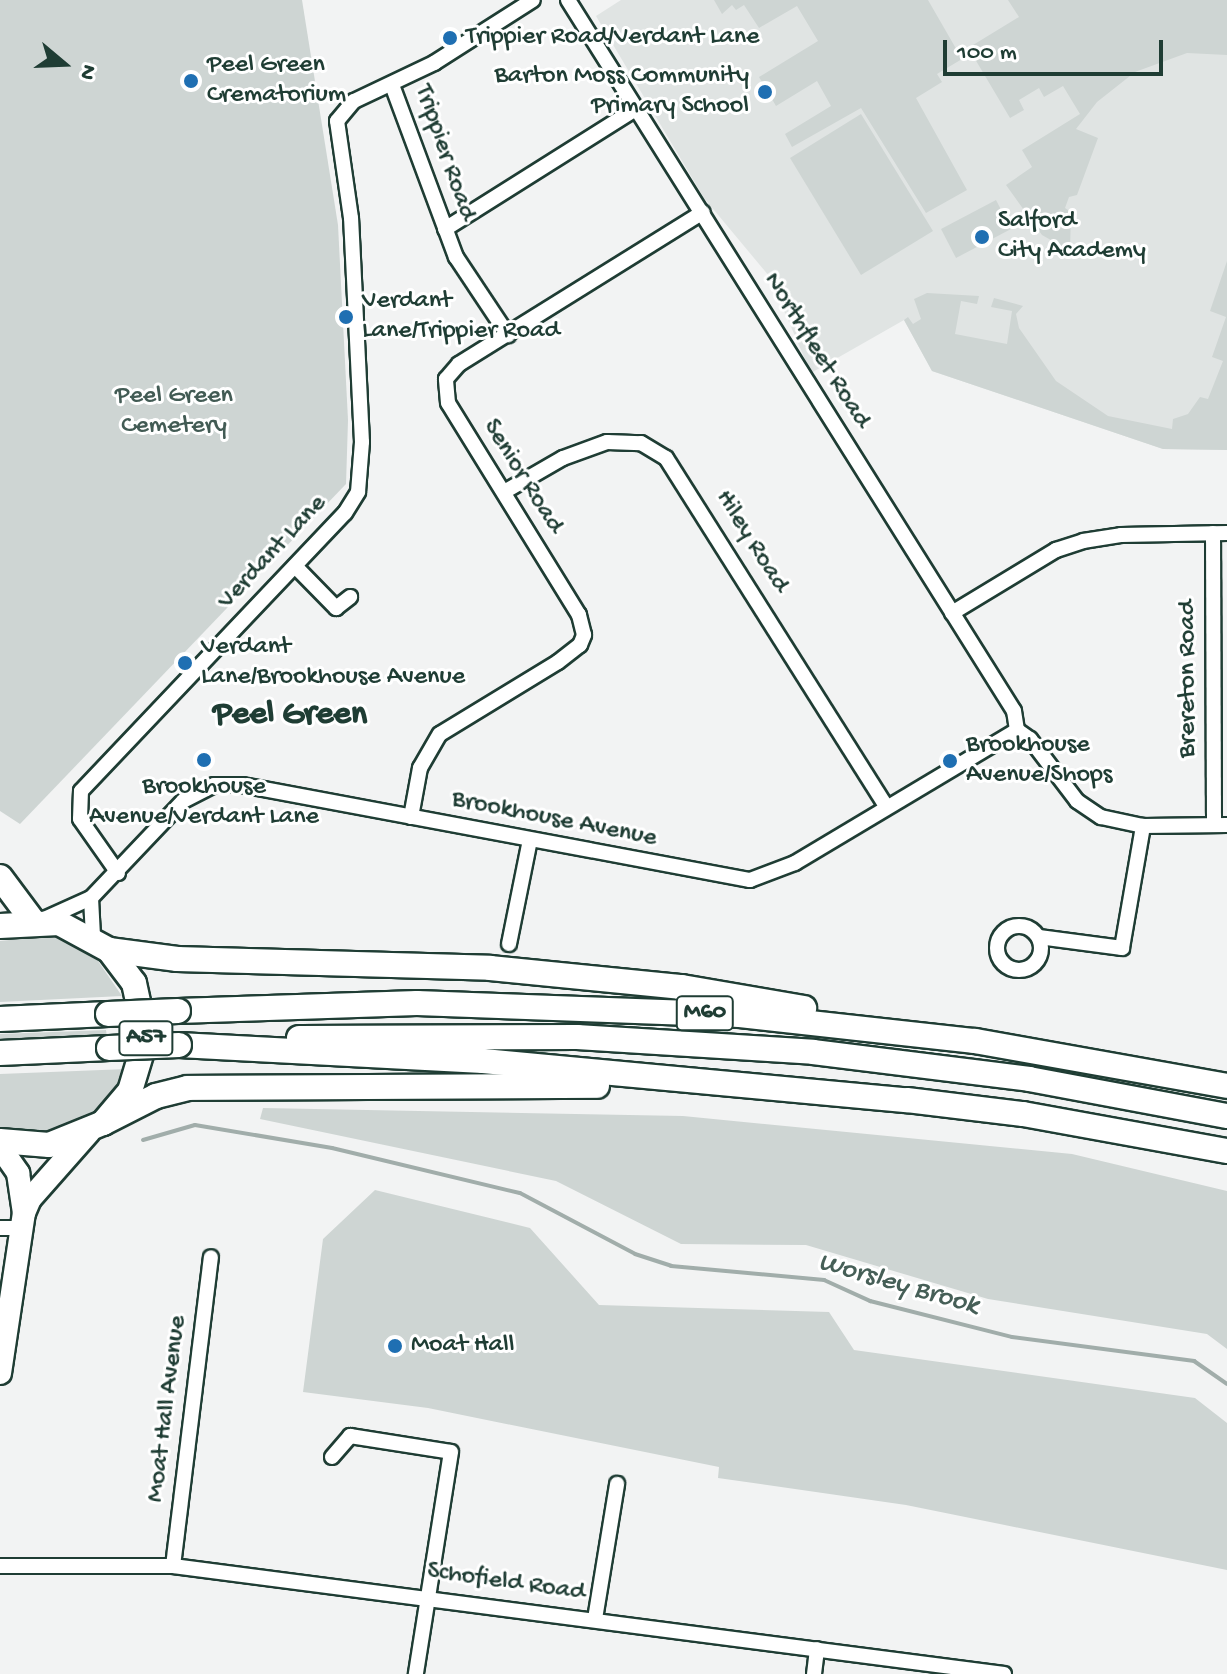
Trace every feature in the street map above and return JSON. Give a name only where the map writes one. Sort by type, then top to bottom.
[{"type":"highway","points":[[0,877],[36,921]]},
{"type":"highway","points":[[0,926],[36,921],[101,943],[177,959],[337,960],[562,974],[763,999],[884,1029]]},
{"type":"highway","name":"A57","points":[[0,1144],[39,1147],[96,1127],[130,1091],[146,1038],[134,983],[101,943]]},
{"type":"highway","name":"M60","points":[[0,1019],[417,1003],[579,1006],[884,1029],[1048,1052],[1227,1086]]},
{"type":"highway","name":"M60","points":[[0,1053],[421,1035],[676,1041],[972,1070],[1227,1116]]},
{"type":"highway","points":[[179,1045],[483,1061],[1023,1114],[1227,1151]]},
{"type":"highway","points":[[96,1127],[168,1092],[712,1083]]},
{"type":"main road","name":"A57","points":[[15,1223],[30,1199],[96,1127]]},
{"type":"main road","name":"A57","points":[[0,1144],[18,1173],[0,1373]]},
{"type":"street","name":"Trippier Road","points":[[508,335],[456,257],[392,85],[515,5],[533,0]]},
{"type":"street","name":"Northfleet Road","points":[[568,0],[1014,711],[1017,730]]},
{"type":"street","name":"Verdant Lane","points":[[118,873],[80,819],[81,791],[345,513],[362,476],[351,218],[336,128],[354,101],[392,85]]},
{"type":"street","points":[[445,229],[637,108]]},
{"type":"street","name":"Senior Road","points":[[411,817],[420,768],[440,734],[558,662],[584,639],[579,615],[445,391],[453,369],[703,212]]},
{"type":"street","name":"Hiley Road","points":[[504,492],[563,458],[607,442],[641,443],[666,458],[886,806]]},
{"type":"street","points":[[952,613],[1017,571],[1083,541],[1121,535],[1220,533]]},
{"type":"street","name":"Brereton Road","points":[[1220,533],[1220,825]]},
{"type":"street","points":[[295,566],[336,608],[350,597]]},
{"type":"street","points":[[1017,730],[1030,739],[1077,801],[1101,817],[1143,826],[1220,825]]},
{"type":"street","name":"Brookhouse Avenue","points":[[36,921],[91,898],[183,801],[214,785],[242,785],[750,880],[795,863],[1017,730]]},
{"type":"street","points":[[1039,937],[1122,948],[1143,826]]},
{"type":"street","points":[[509,944],[530,840]]},
{"type":"street","points":[[91,898],[101,943]]},
{"type":"street","name":"Moat Hall Avenue","points":[[173,1566],[211,1257]]},
{"type":"street","points":[[332,1457],[350,1436],[451,1452],[416,1674]]},
{"type":"street","points":[[595,1619],[617,1484]]},
{"type":"street","name":"Schofield Road","points":[[0,1566],[173,1566],[427,1596],[1004,1674]]},
{"type":"street","points":[[814,1674],[817,1649]]},
{"type":"shaded area","name":"Salford City Academy","points":[[621,0],[1227,0],[1227,450],[1163,449],[932,371],[904,320],[811,373],[769,276],[704,198],[596,16]]},
{"type":"green space","name":"Peel Green Cemetery","points":[[0,0],[302,0],[338,225],[348,420],[346,484],[20,824],[0,811]]},
{"type":"green space","points":[[714,0],[928,0],[962,59],[937,74],[942,82],[916,98],[967,190],[926,213],[861,108],[792,147],[785,134],[831,106],[817,81],[776,106],[759,77],[818,41],[797,6],[759,28],[744,5],[736,10],[732,5],[722,14]]},
{"type":"green space","points":[[1008,0],[1227,0],[1227,55],[1187,53],[1135,72],[1097,102],[1076,129],[1098,138],[1077,195],[1069,197],[1065,208],[1071,212],[1070,251],[1042,235],[1006,185],[1032,167],[1022,150],[1080,114],[1063,86],[1044,97],[1039,88],[1019,100],[1024,110],[1010,118],[972,54],[977,50],[973,45],[1019,17]]},
{"type":"green space","points":[[861,114],[933,231],[861,275],[790,158]]},
{"type":"green space","points":[[996,200],[1011,229],[956,258],[941,229]]},
{"type":"green space","points":[[1227,261],[1227,450],[1163,449],[932,371],[904,320],[908,317],[913,324],[921,319],[914,299],[927,293],[979,296],[977,304],[961,301],[955,334],[1007,344],[1012,311],[991,307],[994,298],[1023,306],[1016,314],[1019,328],[1056,381],[1108,416],[1172,429],[1173,419],[1188,414],[1200,397],[1208,399],[1223,361],[1212,357],[1226,317],[1210,311]]},
{"type":"green space","points":[[56,935],[98,961],[122,996],[0,1002],[0,941]]},
{"type":"green space","points":[[106,1030],[107,1037],[0,1042],[0,1034]]},
{"type":"green space","points":[[127,1069],[106,1106],[64,1138],[0,1134],[0,1074]]},
{"type":"green space","points":[[263,1108],[683,1116],[1072,1154],[1227,1191],[1227,1349],[1207,1334],[988,1299],[806,1245],[681,1244],[556,1181],[260,1119]]},
{"type":"green space","points":[[375,1190],[530,1228],[599,1305],[829,1312],[854,1350],[1195,1398],[1227,1423],[1227,1570],[906,1505],[718,1478],[719,1467],[428,1408],[303,1392],[323,1239]]},
{"type":"waterway","name":"Worsley Brook","points":[[143,1140],[195,1125],[332,1148],[520,1193],[635,1254],[671,1266],[824,1280],[870,1301],[1012,1337],[1194,1361],[1227,1384]]},
{"type":"place","name":"Trippier Road/Verdant Lane","points":[[450,38]]},
{"type":"place","name":"Peel Green Crematorium","points":[[191,81]]},
{"type":"place","name":"Barton Moss Community Primary School","points":[[765,92]]},
{"type":"place","name":"Salford City Academy","points":[[982,237]]},
{"type":"place","name":"Verdant Lane/Trippier Road","points":[[346,317]]},
{"type":"place","name":"Verdant Lane/Brookhouse Avenue","points":[[185,663]]},
{"type":"place","name":"Brookhouse Avenue/Verdant Lane","points":[[204,760]]},
{"type":"place","name":"Brookhouse Avenue/Shops","points":[[950,761]]},
{"type":"place","name":"Moat Hall","points":[[395,1346]]},
{"type":"district","name":"Peel Green","points":[[290,717]]}]
